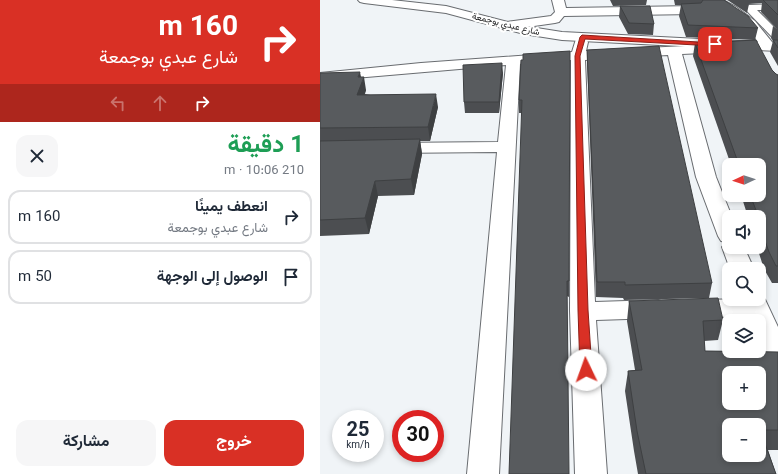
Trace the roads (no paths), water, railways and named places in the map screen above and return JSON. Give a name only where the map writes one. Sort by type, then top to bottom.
[{"type":"street","name":"شارع عبدي بوجمعة","points":[[364,0],[402,3],[446,10],[507,26],[542,33],[580,46],[773,46]]},
{"type":"street","points":[[558,0],[561,12]]},
{"type":"street","points":[[715,0],[751,24],[773,46]]},
{"type":"street","points":[[507,26],[555,19],[561,12],[695,10]]},
{"type":"street","points":[[320,77],[413,67],[513,60],[580,46],[674,50],[773,46]]},
{"type":"street","points":[[580,46],[583,310],[591,474]]},
{"type":"street","points":[[674,50],[706,177],[722,218]]},
{"type":"street","points":[[483,474],[513,60]]},
{"type":"street","points":[[376,148],[507,148]]},
{"type":"street","points":[[583,310],[722,304]]},
{"type":"street","points":[[756,306],[778,357]]},
{"type":"lane","points":[[773,46],[749,8],[778,7]]}]
